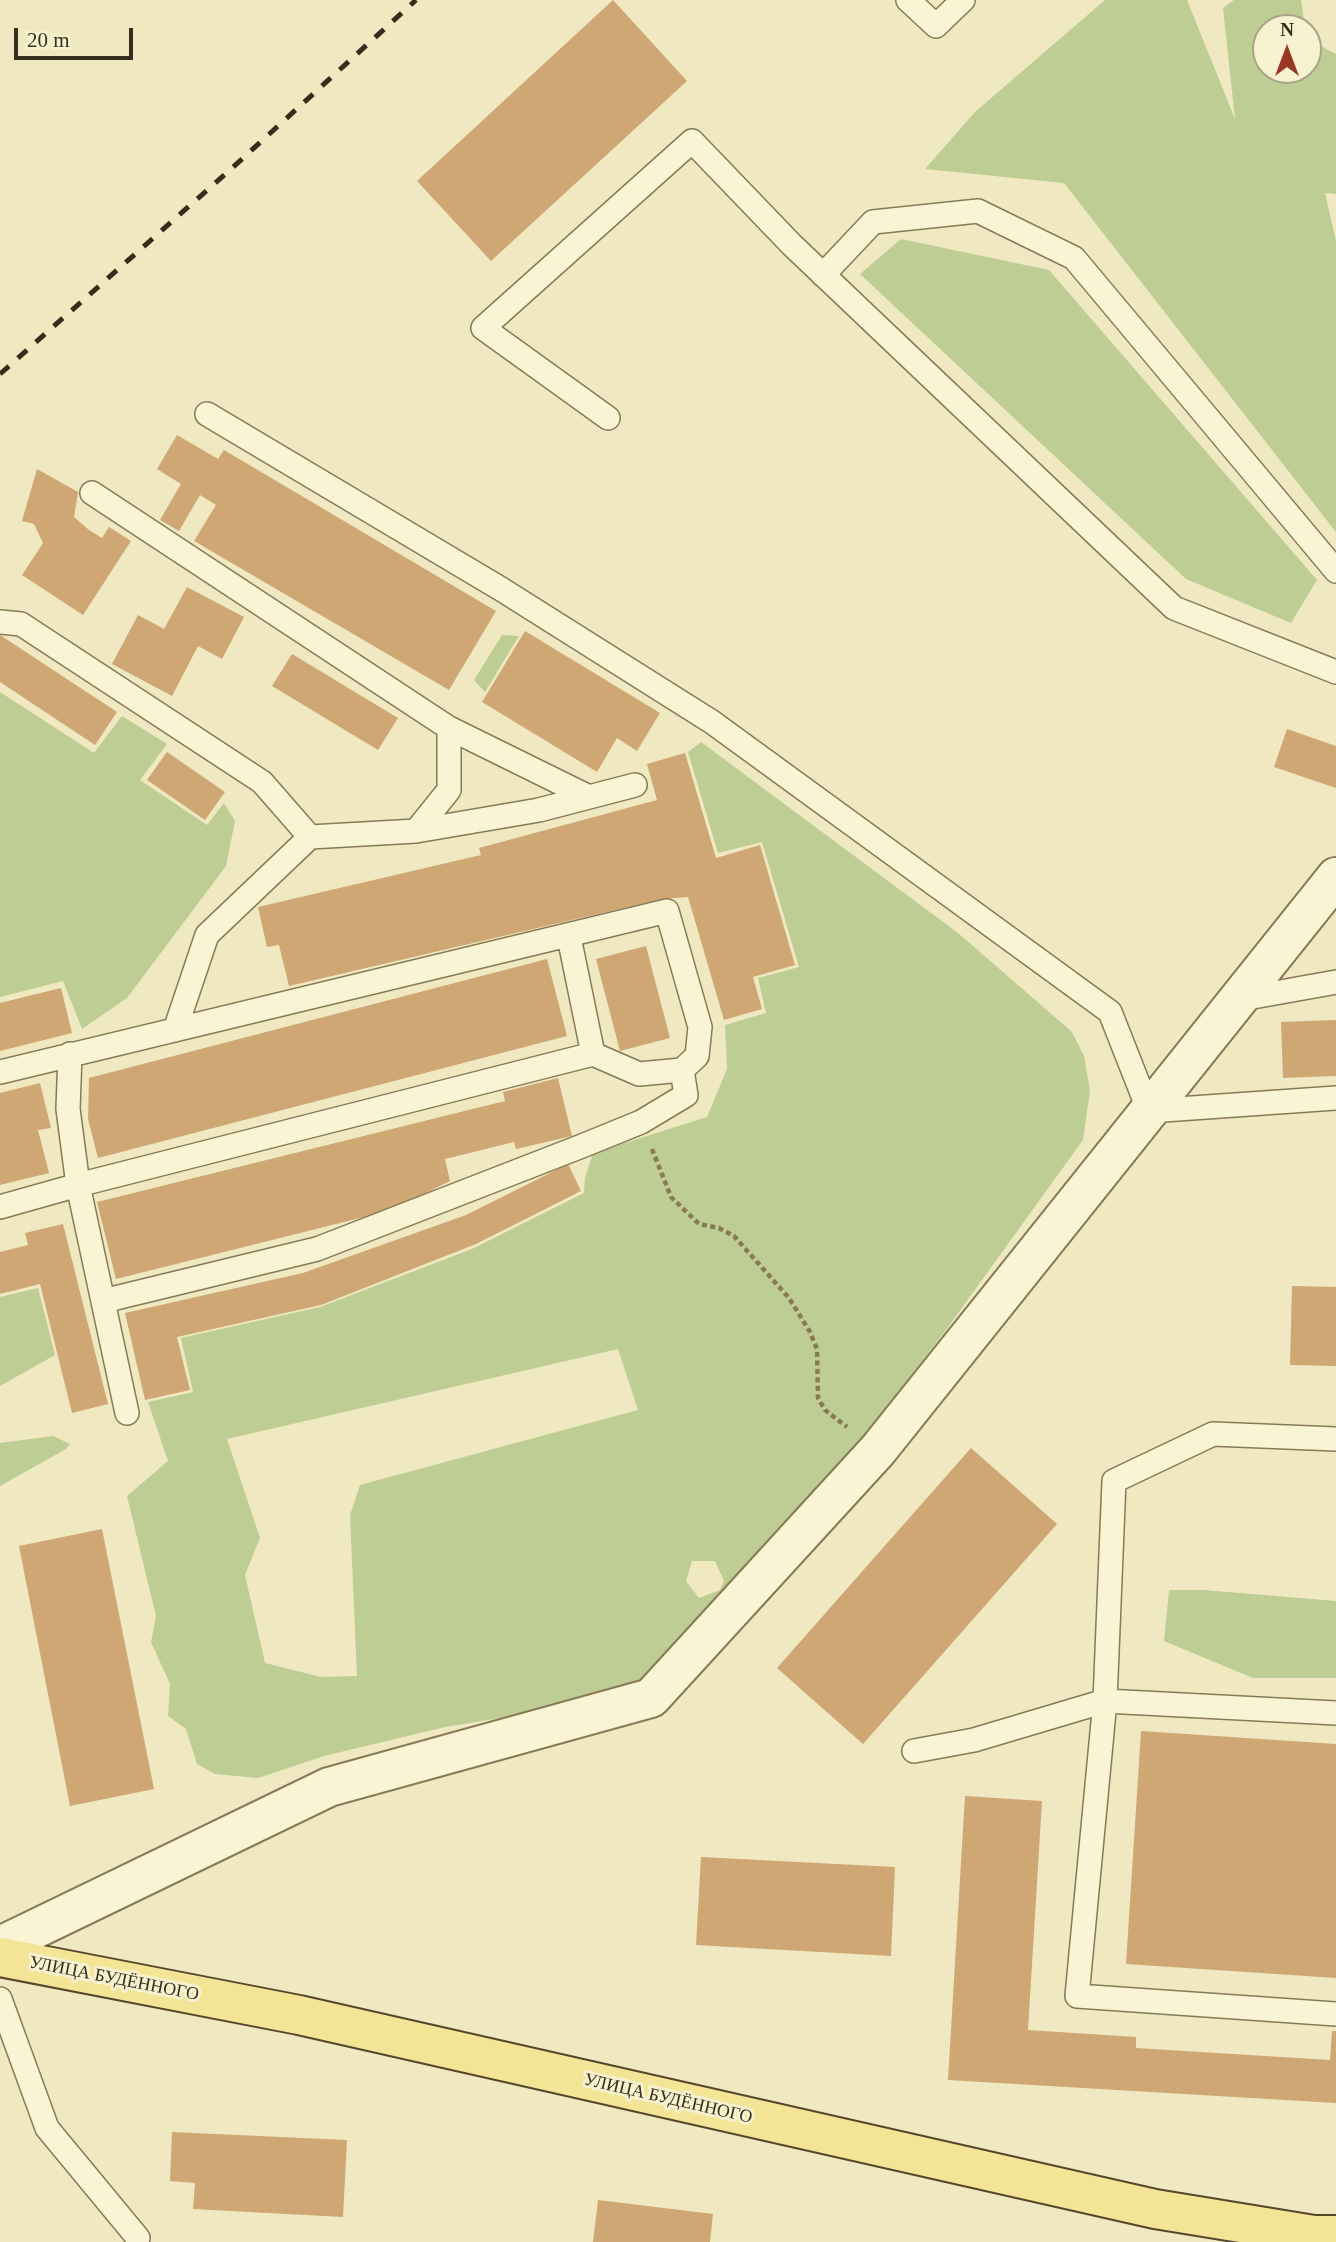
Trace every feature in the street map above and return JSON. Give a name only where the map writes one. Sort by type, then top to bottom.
[{"type":"main road","name":"УЛИЦА БУДЁННОГО","points":[[0,1957],[299,2015],[1155,2209],[1314,2235],[1336,2235]]},
{"type":"street","points":[[0,1946],[329,1787],[651,1698],[878,1450],[1336,877]]},
{"type":"lane","points":[[908,0],[936,26],[962,0]]},
{"type":"lane","points":[[608,418],[483,328],[692,141],[823,275],[1174,608],[1336,672]]},
{"type":"lane","points":[[823,275],[873,222],[978,211],[1074,258],[1336,571]]},
{"type":"lane","points":[[207,414],[501,589],[712,722],[1110,1012],[1149,1111],[1336,1098]]},
{"type":"lane","points":[[92,494],[449,728],[589,797]]},
{"type":"lane","points":[[0,622],[21,624],[261,782],[310,837]]},
{"type":"lane","points":[[416,831],[449,790],[449,728]]},
{"type":"lane","points":[[175,1030],[207,935],[310,837],[416,831],[539,810],[635,785]]},
{"type":"lane","points":[[0,1072],[569,937],[667,911],[700,1027],[697,1056],[682,1070],[639,1074],[593,1054],[0,1207]]},
{"type":"lane","points":[[569,937],[593,1054]]},
{"type":"lane","points":[[1236,1000],[1336,982]]},
{"type":"lane","points":[[70,1054],[68,1109],[78,1185],[127,1413]]},
{"type":"lane","points":[[103,1300],[317,1249],[641,1122],[686,1095],[682,1070]]},
{"type":"lane","points":[[1336,1439],[1213,1434],[1114,1482],[1105,1701],[1077,1996],[1336,2014]]},
{"type":"lane","points":[[914,1751],[974,1740],[1105,1701],[1336,1713]]},
{"type":"lane","points":[[0,1999],[47,2127],[138,2238]]},
{"type":"path","points":[[641,1122],[671,1197],[699,1224],[719,1228],[734,1236],[789,1298],[817,1349],[818,1398],[825,1410],[878,1450]]},
{"type":"green space","points":[[1105,0],[1187,0],[1235,119],[1223,8],[1234,0],[1301,0],[1303,14],[1252,14],[1252,84],[1322,84],[1322,46],[1336,54],[1336,194],[1325,193],[1336,241],[1336,532],[1064,183],[925,169],[975,112]]},
{"type":"green space","points":[[901,239],[1049,270],[1317,580],[1291,623],[1186,579],[860,274]]},
{"type":"green space","points":[[502,635],[519,636],[485,692],[474,680]]},
{"type":"green space","points":[[0,692],[94,753],[122,716],[167,744],[140,780],[207,825],[224,803],[235,821],[226,866],[127,998],[82,1029],[63,981],[0,997]]},
{"type":"green space","points":[[701,742],[958,933],[1072,1032],[1084,1056],[1090,1091],[1083,1140],[943,1334],[854,1449],[721,1606],[640,1680],[574,1706],[445,1727],[324,1756],[258,1778],[215,1774],[197,1764],[186,1729],[168,1716],[170,1684],[151,1642],[156,1616],[127,1496],[168,1461],[148,1402],[193,1392],[181,1338],[320,1307],[472,1249],[584,1193],[585,1178],[593,1153],[707,1117],[727,1069],[725,1025],[766,1013],[758,978],[799,967],[762,842],[718,853],[688,752]],"holes":[[[618,1349],[638,1410],[360,1485],[350,1515],[357,1676],[321,1677],[265,1663],[245,1575],[260,1538],[227,1439]],[[692,1561],[715,1561],[724,1581],[720,1590],[699,1598],[686,1581]]]},
{"type":"green space","points":[[38,1288],[55,1355],[0,1386],[0,1297]]},
{"type":"green space","points":[[53,1436],[70,1444],[66,1449],[0,1486],[0,1443]]},
{"type":"green space","points":[[1169,1590],[1203,1590],[1336,1601],[1336,1678],[1253,1678],[1164,1641]]},
{"type":"building","points":[[613,0],[687,81],[491,261],[417,181]]},
{"type":"building","points":[[177,435],[218,459],[224,450],[496,611],[449,690],[194,541],[216,505],[200,495],[179,531],[160,520],[181,484],[157,469]]},
{"type":"building","points":[[37,469],[78,492],[74,517],[89,530],[102,538],[109,527],[131,541],[83,615],[22,575],[43,543],[34,524],[22,521]]},
{"type":"building","points":[[187,587],[244,617],[222,659],[198,646],[172,696],[112,664],[138,615],[164,629]]},
{"type":"building","points":[[525,631],[660,713],[637,751],[617,738],[597,772],[482,702]]},
{"type":"building","points":[[0,635],[117,712],[95,745],[0,682]]},
{"type":"building","points":[[292,654],[398,718],[378,750],[272,686]]},
{"type":"building","points":[[1287,729],[1336,746],[1336,788],[1274,767]]},
{"type":"building","points":[[167,752],[225,792],[205,820],[147,780]]},
{"type":"building","points":[[685,753],[716,858],[760,845],[795,965],[753,977],[762,1009],[724,1020],[688,897],[662,899],[289,986],[279,945],[267,947],[258,907],[481,855],[479,848],[657,800],[647,764]]},
{"type":"building","points":[[646,946],[670,1038],[620,1051],[596,959]]},
{"type":"building","points":[[547,959],[567,1036],[98,1158],[88,1119],[89,1078]]},
{"type":"building","points":[[61,988],[72,1033],[0,1051],[0,1003]]},
{"type":"building","points":[[1336,1020],[1336,1076],[1283,1078],[1281,1022]]},
{"type":"building","points":[[558,1078],[572,1136],[516,1149],[514,1142],[445,1159],[450,1181],[392,1210],[116,1279],[97,1202],[505,1101],[503,1092]]},
{"type":"building","points":[[40,1083],[51,1128],[38,1130],[49,1173],[0,1185],[0,1093]]},
{"type":"building","points":[[568,1164],[581,1191],[476,1244],[321,1305],[177,1337],[190,1390],[145,1400],[125,1313],[303,1273],[466,1215]]},
{"type":"building","points":[[63,1224],[108,1404],[72,1413],[40,1284],[0,1294],[0,1252],[28,1245],[25,1233]]},
{"type":"building","points":[[1292,1286],[1336,1287],[1336,1366],[1290,1365]]},
{"type":"building","points":[[971,1448],[1057,1524],[863,1744],[777,1668]]},
{"type":"building","points":[[102,1529],[154,1789],[70,1806],[19,1546]]},
{"type":"building","points":[[1141,1731],[1336,1744],[1336,1978],[1126,1964]]},
{"type":"building","points":[[965,1796],[1042,1801],[1028,2030],[1136,2037],[1136,2048],[1330,2060],[1332,2031],[1336,2031],[1336,2103],[948,2080]]},
{"type":"building","points":[[701,1857],[895,1867],[891,1956],[696,1945]]},
{"type":"building","points":[[172,2132],[347,2140],[343,2217],[193,2209],[195,2183],[170,2181]]},
{"type":"building","points":[[598,2200],[713,2214],[710,2242],[593,2242]]},
{"type":"railway","points":[[0,374],[416,0]]}]
